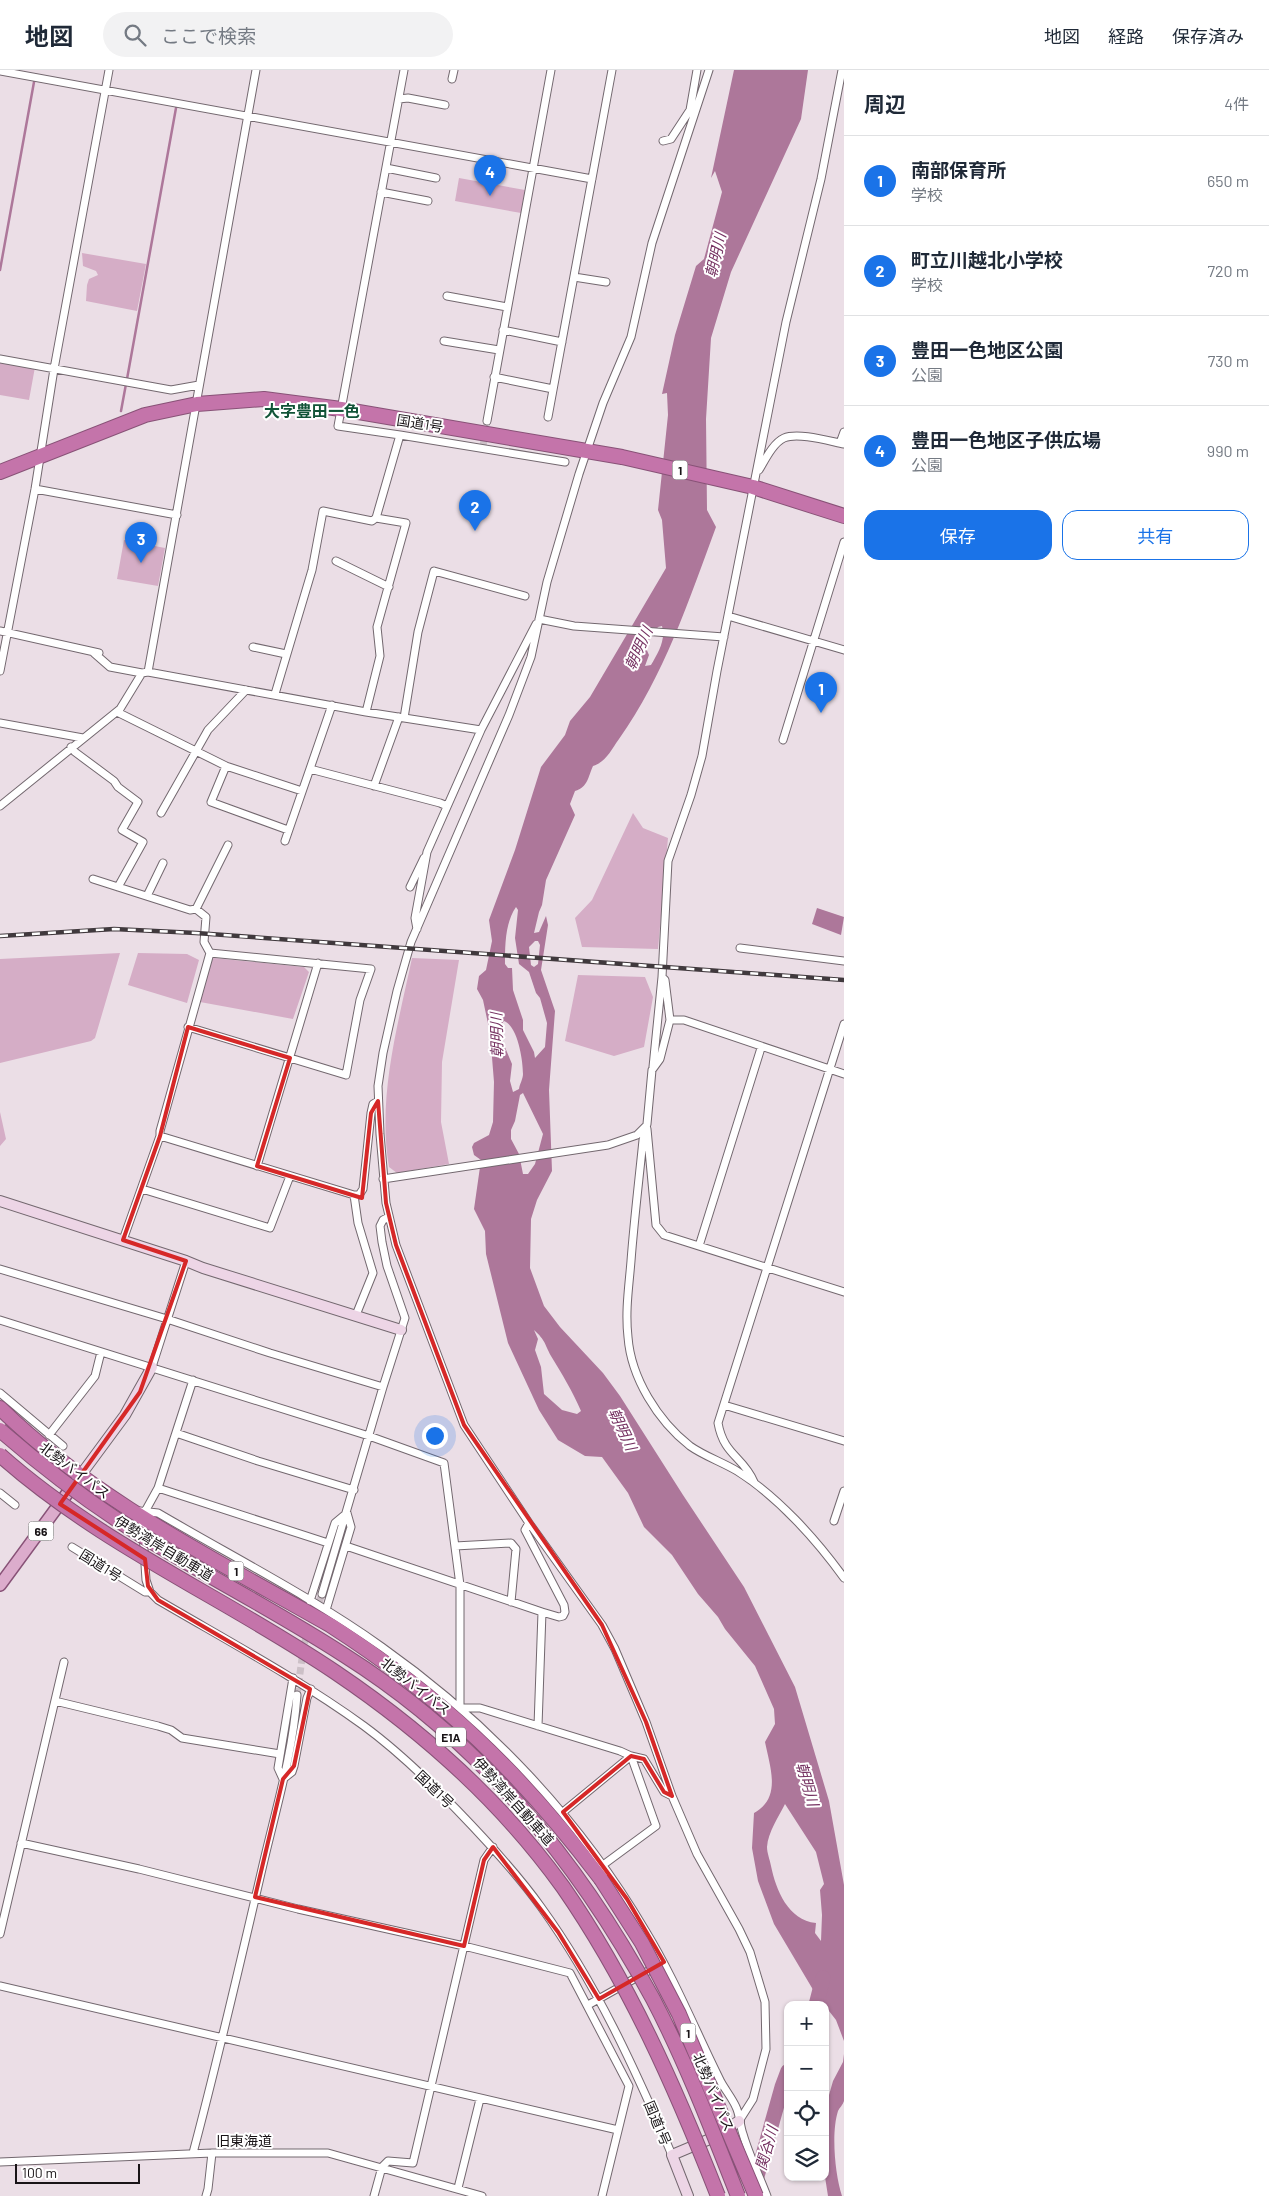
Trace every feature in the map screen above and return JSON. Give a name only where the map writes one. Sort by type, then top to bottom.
[{"type":"highway","name":"国道1号","points":[[0,472],[145,415],[197,404],[264,399],[341,409],[588,450],[737,483],[754,480],[844,516]]},
{"type":"highway","name":"北勢バイパス","points":[[1,1397],[20,1428],[80,1476],[129,1509],[143,1514],[364,1646],[424,1691],[487,1746],[520,1779],[570,1838],[601,1879],[642,1943],[679,2014],[756,2196]]},
{"type":"highway","name":"伊勢湾岸自動車道","points":[[0,1430],[76,1492],[122,1524],[346,1656],[429,1718],[496,1778],[524,1808],[576,1874],[625,1950],[654,2001],[738,2196]]},
{"type":"highway","name":"伊勢湾岸自動車道","points":[[0,1455],[65,1508],[112,1539],[334,1671],[418,1733],[481,1791],[561,1885],[610,1961],[640,2016],[668,2076],[718,2196]]},
{"type":"main road","name":"66","points":[[0,1585],[80,1476]]},
{"type":"street","points":[[0,671],[4,632],[35,488],[54,369],[110,70]]},
{"type":"street","points":[[0,806],[117,712],[145,672],[177,514],[256,70]]},
{"type":"street","points":[[404,70],[338,426],[483,447],[564,462]]},
{"type":"street","points":[[452,80],[454,70]]},
{"type":"street","points":[[487,421],[551,70]]},
{"type":"street","points":[[548,418],[612,70]]},
{"type":"street","points":[[664,142],[671,138],[692,112],[697,70]]},
{"type":"street","points":[[688,2196],[672,2155],[717,2136],[739,2121],[753,2099],[766,2049],[765,2002],[750,1952],[740,1929],[697,1854],[672,1796],[646,1722],[615,1649],[602,1625],[529,1523],[464,1425],[396,1245],[383,1179],[378,1101],[379,1074],[404,962],[523,680],[536,642],[547,582],[603,403],[632,337],[652,242],[692,112],[709,70]]},
{"type":"street","points":[[842,70],[821,178],[786,322],[702,756],[691,795],[668,861],[662,977],[647,1124],[656,1225],[664,1235],[844,1292]]},
{"type":"street","points":[[0,71],[592,179]]},
{"type":"street","points":[[399,99],[408,98],[445,105]]},
{"type":"street","points":[[386,168],[436,178]]},
{"type":"street","points":[[382,192],[428,201]]},
{"type":"street","points":[[574,278],[606,282]]},
{"type":"street","points":[[447,296],[507,307]]},
{"type":"street","points":[[503,330],[562,342]]},
{"type":"street","points":[[444,341],[499,350]]},
{"type":"street","points":[[0,359],[171,390],[199,385]]},
{"type":"street","points":[[494,377],[553,389]]},
{"type":"street","points":[[754,480],[774,448],[784,438],[798,436],[842,444],[844,432]]},
{"type":"street","points":[[376,518],[400,435]]},
{"type":"street","points":[[35,488],[177,514]]},
{"type":"street","points":[[275,694],[312,570],[324,511],[372,521],[376,518],[406,523],[377,627],[380,656],[366,712]]},
{"type":"street","points":[[783,740],[844,542]]},
{"type":"street","points":[[336,561],[389,587]]},
{"type":"street","points":[[374,786],[401,718],[418,632],[434,571],[524,596]]},
{"type":"street","points":[[728,616],[844,650]]},
{"type":"street","points":[[539,619],[574,626],[724,637]]},
{"type":"street","points":[[410,887],[481,730],[539,619]]},
{"type":"street","points":[[4,632],[96,652],[110,667],[275,694],[401,718],[481,730]]},
{"type":"street","points":[[253,647],[286,654]]},
{"type":"street","points":[[161,813],[208,730],[246,690]]},
{"type":"street","points":[[285,840],[332,705]]},
{"type":"street","points":[[117,712],[226,766],[302,790]]},
{"type":"street","points":[[0,723],[83,738]]},
{"type":"street","points":[[72,747],[75,752],[114,781],[118,787],[138,802],[122,830],[143,842],[118,887]]},
{"type":"street","points":[[226,766],[211,802],[288,830]]},
{"type":"street","points":[[310,769],[446,806]]},
{"type":"street","points":[[196,909],[228,846]]},
{"type":"street","points":[[417,929],[415,918],[427,852]]},
{"type":"street","points":[[147,896],[163,863]]},
{"type":"street","points":[[93,879],[190,910],[196,909],[206,917],[204,942],[210,952],[188,1027],[160,1136],[123,1240]]},
{"type":"street","points":[[740,948],[844,961]]},
{"type":"street","points":[[188,1027],[346,1075],[356,1017],[371,968],[210,952]]},
{"type":"street","points":[[257,1166],[318,963]]},
{"type":"street","points":[[652,1070],[660,1059],[670,1020],[665,980],[662,977]]},
{"type":"street","points":[[670,1020],[684,1020],[761,1048],[844,1074]]},
{"type":"street","points":[[755,1483],[750,1473],[724,1445],[718,1423],[844,1024]]},
{"type":"street","points":[[698,1246],[761,1048]]},
{"type":"street","points":[[160,1136],[359,1195],[363,1189],[371,1113],[373,1104],[378,1101]]},
{"type":"street","points":[[383,1179],[588,1149],[628,1139],[637,1135],[647,1124]]},
{"type":"street","points":[[647,1124],[642,1140],[627,1306],[628,1338],[634,1364],[644,1388],[657,1412],[673,1432],[692,1447],[736,1470],[755,1483],[803,1528],[844,1578]]},
{"type":"street","points":[[142,1189],[270,1228],[290,1176]]},
{"type":"street","points":[[354,1195],[358,1224],[373,1273],[356,1315]]},
{"type":"street","points":[[0,1201],[401,1330]]},
{"type":"street","points":[[322,1594],[354,1490],[382,1387],[405,1318],[404,1309],[387,1266],[380,1226],[383,1220],[389,1216]]},
{"type":"street","points":[[80,1476],[125,1415],[152,1368],[186,1261]]},
{"type":"street","points":[[0,1269],[167,1319],[382,1387]]},
{"type":"street","points":[[0,1320],[369,1436],[444,1463],[460,1585],[460,1708]]},
{"type":"street","points":[[49,1435],[95,1376],[101,1352]]},
{"type":"street","points":[[150,1592],[146,1580],[143,1514],[158,1488],[193,1380]]},
{"type":"street","points":[[1,1397],[63,1446]]},
{"type":"street","points":[[724,1405],[844,1441]]},
{"type":"street","points":[[0,1438],[20,1428]]},
{"type":"street","points":[[176,1433],[258,1462],[354,1490]]},
{"type":"street","points":[[158,1488],[328,1543]]},
{"type":"street","points":[[834,1521],[844,1491]]},
{"type":"street","points":[[0,1493],[16,1505]]},
{"type":"street","points":[[143,1514],[158,1513],[326,1610],[381,1646],[460,1708],[492,1736],[562,1812],[603,1864],[664,1962],[722,2084],[737,2108],[747,2145],[767,2196]]},
{"type":"street","points":[[310,1601],[335,1523],[347,1513]]},
{"type":"street","points":[[326,1610],[351,1527],[347,1513]]},
{"type":"street","points":[[346,1546],[542,1612],[559,1617],[563,1616],[565,1612],[564,1605],[525,1530],[529,1523]]},
{"type":"street","points":[[455,1546],[511,1543],[516,1549],[511,1602]]},
{"type":"street","name":"国道1号","points":[[72,1547],[145,1592],[150,1592],[158,1600],[311,1689],[397,1752],[444,1796],[493,1847],[554,1926],[599,2000],[634,2069],[672,2155]]},
{"type":"street","points":[[538,1726],[542,1612]]},
{"type":"street","points":[[0,1934],[64,1662]]},
{"type":"street","points":[[283,1779],[278,1768],[293,1678]]},
{"type":"street","points":[[283,1779],[292,1772],[294,1766],[307,1698],[311,1689]]},
{"type":"street","points":[[193,2153],[223,2038],[283,1779],[294,1724],[297,1695]]},
{"type":"street","points":[[55,1701],[158,1726],[171,1730],[182,1738],[280,1754]]},
{"type":"street","points":[[460,1708],[480,1708],[644,1759],[664,1792],[672,1796]]},
{"type":"street","points":[[562,1812],[631,1756]]},
{"type":"street","points":[[603,1864],[656,1826],[631,1756]]},
{"type":"street","points":[[21,1842],[255,1897],[298,1909],[464,1946],[570,1973],[629,2086],[602,2196]]},
{"type":"street","points":[[374,2196],[382,2167],[388,2161],[413,2162],[484,1860],[493,1847]]},
{"type":"street","points":[[588,2006],[664,1962]]},
{"type":"street","points":[[0,1986],[618,2130]]},
{"type":"street","points":[[458,2188],[480,2099]]},
{"type":"street","name":"旧東海道","points":[[0,2162],[193,2153],[328,2153],[482,2196]]},
{"type":"street","points":[[206,2196],[212,2153]]},
{"type":"highlighted area","points":[[188,1027],[290,1058],[257,1166],[362,1198],[371,1113],[378,1101],[386,1203],[396,1245],[464,1425],[602,1625],[646,1722],[672,1796],[664,1792],[644,1759],[631,1756],[563,1812],[627,1899],[664,1962],[599,1999],[558,1932],[493,1847],[484,1860],[464,1946],[255,1897],[283,1779],[294,1766],[310,1689],[158,1600],[148,1586],[145,1559],[60,1504],[140,1392],[186,1261],[123,1240],[160,1136]]},
{"type":"shaded area","points":[[459,178],[525,190],[521,213],[455,201]]},
{"type":"shaded area","points":[[82,253],[146,264],[137,311],[86,301],[89,279],[98,275],[96,271],[83,266]]},
{"type":"shaded area","points":[[0,361],[35,367],[29,400],[0,395]]},
{"type":"shaded area","points":[[124,540],[165,548],[158,586],[117,579]]},
{"type":"shaded area","points":[[633,813],[643,828],[668,838],[658,949],[582,947],[575,918],[592,900]]},
{"type":"shaded area","points":[[120,953],[95,1038],[91,1041],[0,1063],[0,959]]},
{"type":"shaded area","points":[[138,953],[187,954],[199,960],[187,1003],[128,985]]},
{"type":"shaded area","points":[[412,958],[459,960],[442,1062],[441,1122],[449,1164],[397,1173],[389,1167],[386,1141],[387,1088],[395,1035]]},
{"type":"shaded area","points":[[212,959],[304,967],[309,972],[293,1019],[200,1002]]},
{"type":"shaded area","points":[[578,975],[645,977],[653,997],[644,1047],[614,1056],[565,1041]]},
{"type":"shaded area","points":[[0,1112],[6,1139],[0,1146]]},
{"type":"water","name":"朝明川","points":[[734,70],[808,70],[801,119],[731,272],[711,338],[706,419],[707,510],[716,527],[674,637],[649,690],[611,751],[605,759],[593,766],[589,778],[583,787],[575,791],[570,804],[575,815],[546,880],[542,905],[534,933],[539,932],[546,916],[548,925],[541,970],[555,1011],[549,1090],[552,1171],[537,1200],[531,1219],[530,1268],[544,1306],[560,1327],[603,1373],[620,1396],[744,1587],[795,1687],[829,1801],[844,1885],[844,2041],[836,2020],[829,2011],[829,2001],[821,2001],[815,1993],[774,1924],[758,1881],[752,1848],[754,1813],[763,1807],[771,1791],[771,1771],[765,1742],[775,1724],[774,1709],[755,1666],[698,1594],[672,1555],[644,1527],[628,1493],[602,1457],[585,1456],[558,1440],[539,1410],[508,1343],[486,1254],[485,1231],[474,1209],[481,1160],[474,1155],[472,1147],[474,1143],[489,1135],[493,1122],[494,1082],[490,1033],[483,1000],[477,989],[479,976],[486,970],[492,941],[489,920],[515,850],[541,767],[565,735],[570,721],[590,697],[666,568],[662,520],[658,510],[668,415],[667,393],[662,394],[675,335],[696,266],[704,259],[722,192],[715,171],[711,178]],"holes":[[[662,626],[661,646],[651,665],[645,666],[649,655],[645,646],[658,627]],[[516,907],[518,910],[515,938],[519,964],[529,972],[536,993],[540,998],[547,1023],[545,1047],[535,1058],[523,1030],[523,1020],[513,990],[512,968],[508,968],[505,964],[506,935],[512,913]],[[535,941],[538,941],[540,945],[538,964],[534,967],[531,965],[529,947]],[[504,1021],[509,1024],[519,1044],[523,1076],[519,1089],[513,1092],[510,1081],[512,1064],[499,1033],[500,1026]],[[523,1093],[543,1134],[535,1164],[528,1174],[523,1174],[519,1154],[511,1139],[511,1130],[515,1121],[520,1095]],[[534,1330],[543,1340],[574,1397],[581,1411],[577,1414],[562,1410],[544,1394],[541,1367],[535,1350],[538,1339]],[[785,1804],[816,1852],[824,1884],[820,1890],[822,1915],[821,1941],[815,1933],[816,1923],[806,1921],[791,1910],[780,1894],[773,1875],[768,1854],[768,1841]]]},
{"type":"water","points":[[817,908],[844,917],[841,935],[812,924]]},
{"type":"water","points":[[844,2054],[844,2101],[838,2111],[834,2142],[836,2166],[842,2196],[828,2196],[826,2181],[829,2181],[829,2095],[833,2081],[843,2062]]},
{"type":"waterway","points":[[0,270],[34,82]]},
{"type":"waterway","points":[[127,379],[176,108]]},
{"type":"waterway","points":[[121,411],[126,384]]},
{"type":"waterway","name":"関谷川","points":[[817,2001],[823,1978]]},
{"type":"waterway","name":"関谷川","points":[[754,2187],[784,2082]]},
{"type":"tunnel","points":[[483,446],[487,421]]},
{"type":"tunnel","points":[[297,1695],[304,1644],[322,1594]]},
{"type":"railway","points":[[0,936],[114,929],[196,933],[844,980]]},
{"type":"place","name":"豊田一色地区子供広場","points":[[490,196]]},
{"type":"place","name":"町立川越北小学校","points":[[475,531]]},
{"type":"place","name":"豊田一色地区公園","points":[[141,563]]},
{"type":"place","name":"南部保育所","points":[[821,713]]},
{"type":"district","name":"大字豊田一色","points":[[312,410]]}]
